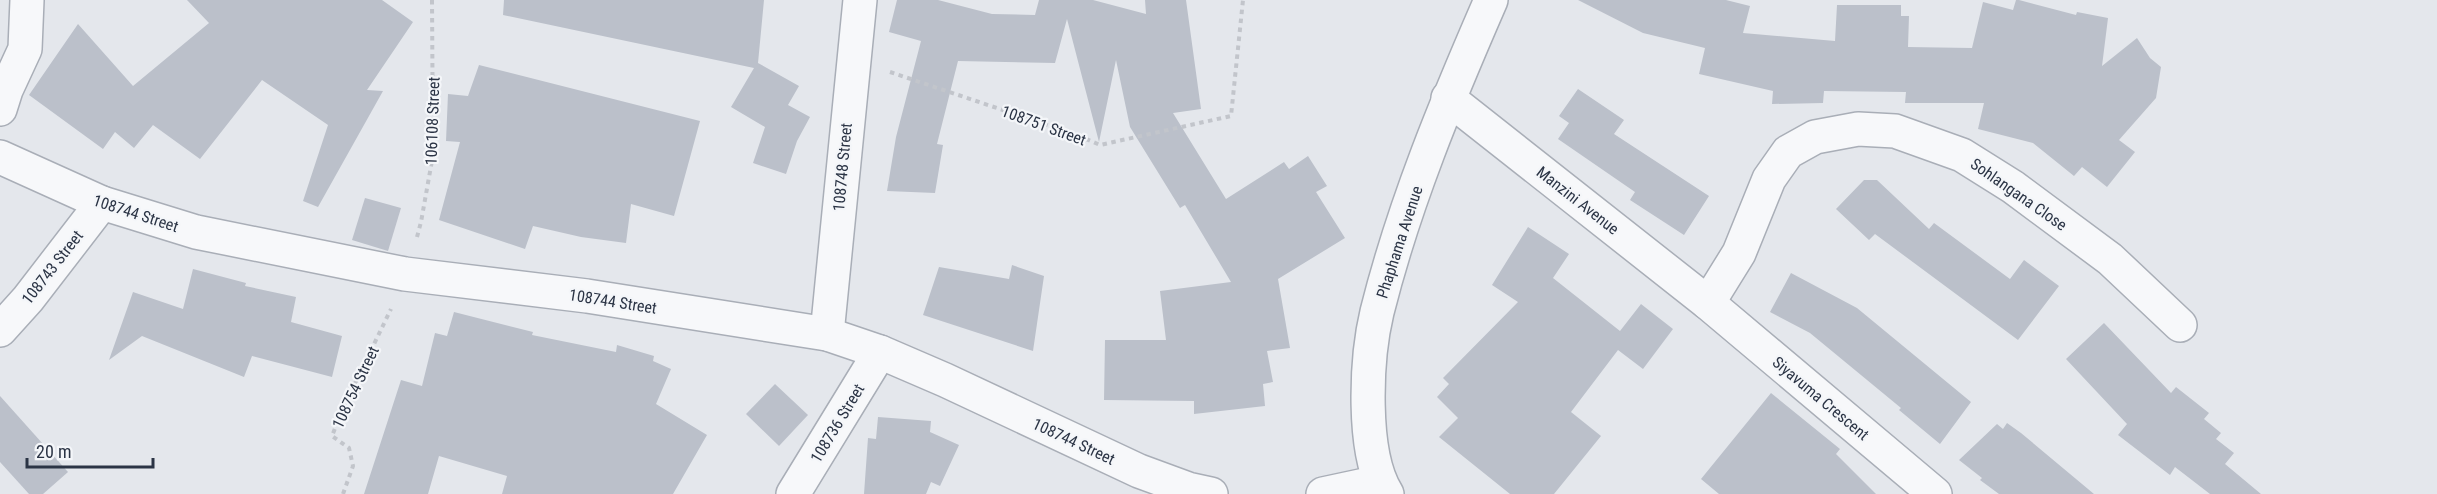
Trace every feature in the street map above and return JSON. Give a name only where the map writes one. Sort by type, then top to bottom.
[{"type":"street","points":[[0,109],[25,49],[27,0]]},
{"type":"street","name":"108748 Street","points":[[827,334],[860,0]]},
{"type":"street","name":"Phaphama Avenue","points":[[1383,488],[1369,435],[1369,377],[1377,313],[1406,218],[1448,98],[1491,0]]},
{"type":"street","name":"Manzini Avenue","points":[[1448,98],[1708,303]]},
{"type":"street","name":"Sohlangana Close","points":[[1708,303],[1739,253],[1769,179],[1788,152],[1815,137],[1858,129],[1895,130],[1962,155],[2013,187],[2110,259],[2180,325]]},
{"type":"street","name":"108744 Street","points":[[0,157],[102,203],[196,232],[405,274],[587,296],[827,334],[880,352],[945,380],[1139,471],[1188,489],[1211,494]]},
{"type":"street","name":"108743 Street","points":[[0,330],[28,299],[102,203]]},
{"type":"street","name":"Siyavuma Crescent","points":[[1708,303],[1935,494]]},
{"type":"street","name":"108736 Street","points":[[793,494],[880,352]]},
{"type":"street","points":[[1323,494],[1383,488]]},
{"type":"path","name":"106108 Street","points":[[405,274],[422,222],[433,155],[432,0]]},
{"type":"path","name":"108751 Street","points":[[853,60],[1100,145],[1231,116],[1243,0]]},
{"type":"path","name":"108754 Street","points":[[343,494],[353,466],[349,448],[332,436],[343,408],[384,326],[405,274]]},
{"type":"building","points":[[187,0],[382,0],[413,22],[367,90],[383,91],[318,207],[303,201],[328,125],[262,80],[200,159],[153,125],[134,148],[115,132],[103,149],[29,95],[78,24],[133,86],[209,23]]},
{"type":"building","points":[[504,0],[764,0],[758,63],[799,86],[788,105],[810,117],[797,141],[786,174],[753,163],[765,127],[731,107],[754,68],[503,15]]},
{"type":"building","points":[[897,0],[938,0],[992,14],[1035,15],[1039,0],[1093,0],[1146,14],[1145,0],[1186,0],[1201,109],[1173,113],[1226,199],[1284,162],[1289,169],[1308,156],[1327,186],[1316,192],[1345,238],[1278,279],[1290,348],[1267,351],[1273,382],[1263,384],[1265,406],[1194,414],[1194,401],[1104,400],[1105,340],[1166,340],[1160,291],[1231,282],[1185,205],[1180,208],[1130,127],[1116,60],[1099,142],[1067,19],[1055,63],[958,61],[937,144],[943,145],[935,193],[887,191],[896,137],[921,41],[889,32]]},
{"type":"building","points":[[1578,0],[1726,0],[1750,6],[1743,33],[1835,41],[1837,5],[1901,5],[1901,16],[1909,16],[1908,47],[1972,48],[1983,2],[2013,10],[2016,0],[2019,0],[2076,15],[2077,12],[2108,18],[2102,66],[2137,38],[2150,58],[2161,67],[2156,98],[2119,140],[2135,152],[2107,187],[2082,167],[2074,176],[2033,143],[1978,129],[1984,103],[1905,103],[1906,92],[1824,91],[1823,103],[1772,104],[1773,91],[1699,74],[1705,48],[1643,33]]},
{"type":"building","points":[[479,65],[700,121],[674,216],[631,204],[626,243],[581,237],[533,226],[525,249],[439,220],[460,142],[446,141],[448,94],[468,96]]},
{"type":"building","points":[[1578,89],[1624,120],[1614,134],[1709,196],[1684,235],[1630,200],[1635,192],[1558,139],[1569,123],[1559,116]]},
{"type":"building","points":[[1864,180],[1877,180],[1929,229],[1934,223],[2010,279],[2024,260],[2059,286],[2018,340],[1875,234],[1869,240],[1836,209]]},
{"type":"building","points":[[365,198],[401,208],[388,251],[352,240]]},
{"type":"building","points":[[1528,227],[1569,254],[1553,278],[1620,331],[1641,304],[1673,329],[1643,369],[1618,350],[1571,412],[1601,436],[1554,494],[1510,494],[1439,437],[1458,418],[1437,397],[1449,384],[1443,378],[1518,302],[1492,285]]},
{"type":"building","points":[[1012,265],[1044,276],[1033,351],[923,315],[939,267],[1009,279]]},
{"type":"building","points":[[193,269],[246,283],[245,286],[296,297],[291,322],[342,336],[332,377],[252,356],[244,377],[142,336],[109,360],[133,292],[183,309]]},
{"type":"building","points":[[1791,273],[1857,308],[1971,402],[1940,444],[1899,410],[1901,408],[1810,333],[1770,312]]},
{"type":"building","points":[[454,312],[533,332],[532,335],[616,352],[617,345],[654,356],[653,361],[671,369],[656,404],[707,435],[673,494],[502,494],[507,476],[439,456],[428,494],[364,494],[401,380],[422,386],[435,333],[447,336]]},
{"type":"building","points":[[2104,323],[2171,393],[2176,387],[2209,413],[2204,419],[2221,433],[2216,439],[2234,453],[2225,464],[2261,494],[2210,494],[2175,467],[2170,475],[2118,435],[2127,424],[2066,359]]},
{"type":"building","points":[[775,384],[808,415],[779,446],[746,414]]},
{"type":"building","points":[[1771,393],[1840,449],[1836,454],[1876,494],[1719,494],[1701,479]]},
{"type":"building","points":[[0,396],[68,472],[43,494],[29,494],[0,462]]},
{"type":"building","points":[[878,417],[931,421],[930,432],[959,445],[940,486],[931,482],[926,494],[864,494],[868,438],[876,439]]},
{"type":"building","points":[[2007,423],[2094,494],[1999,494],[1980,480],[1982,478],[1959,460],[1997,424],[2003,429]]}]
